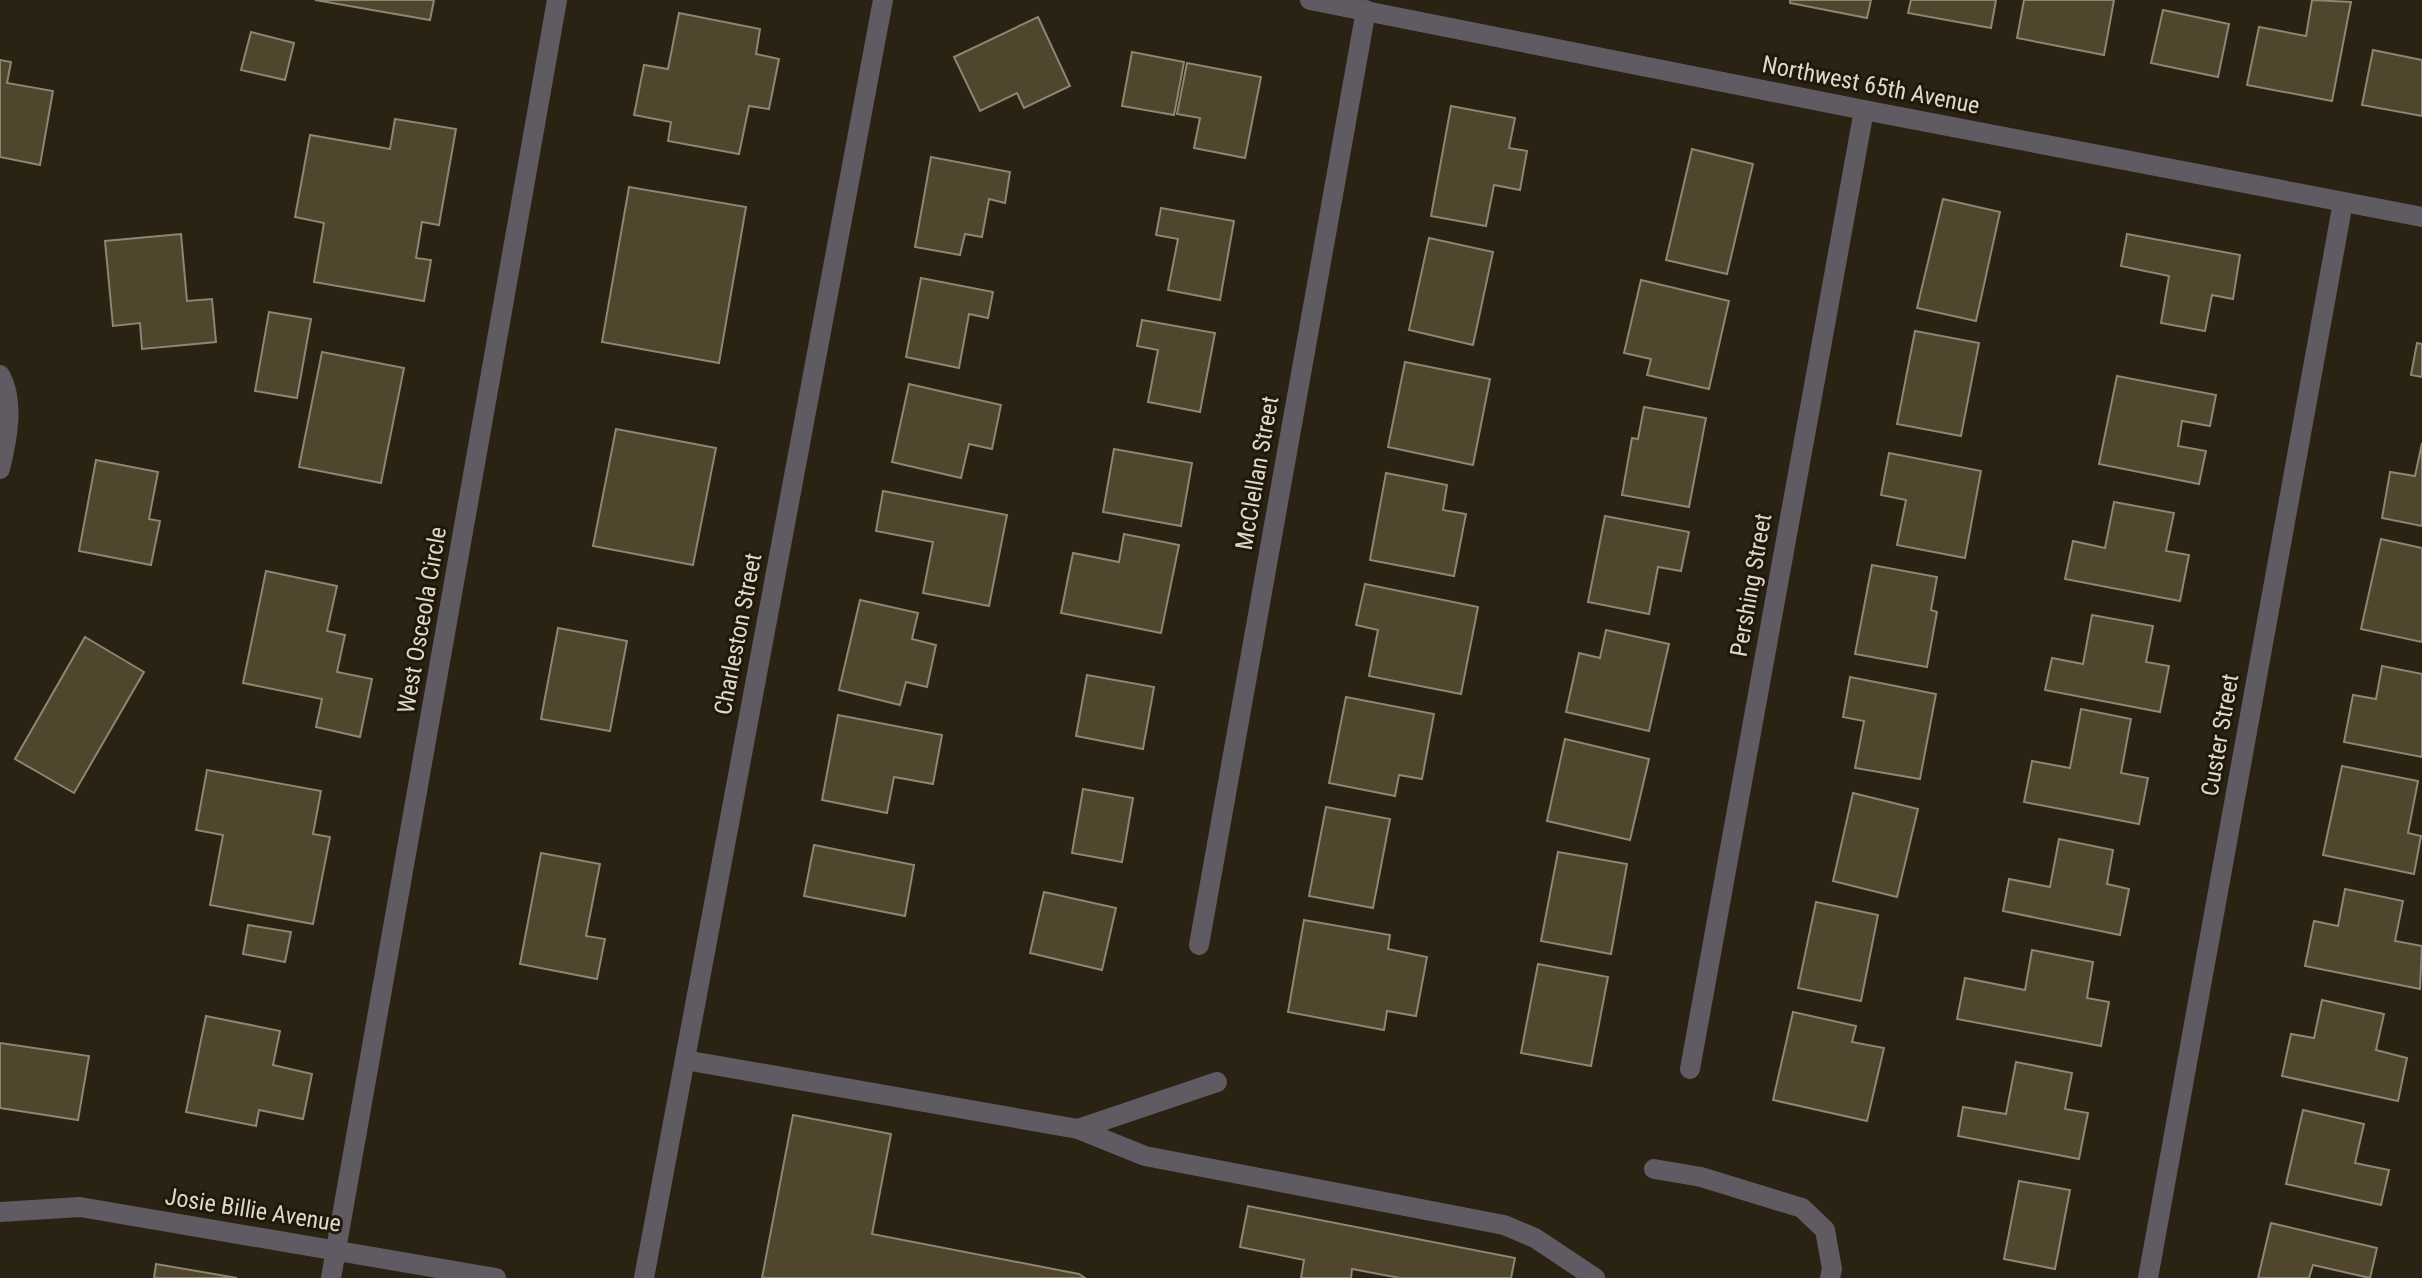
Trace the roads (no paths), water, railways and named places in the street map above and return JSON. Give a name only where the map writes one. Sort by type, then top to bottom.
[{"type":"street","name":"West Osceola Circle","points":[[331,1278],[557,0]]},
{"type":"street","name":"Charleston Street","points":[[644,1278],[883,0]]},
{"type":"street","name":"Northwest 65th Avenue","points":[[1310,0],[2422,217]]},
{"type":"street","name":"McClellan Street","points":[[1199,945],[1366,10]]},
{"type":"street","name":"Pershing Street","points":[[1690,1069],[1864,110]]},
{"type":"street","name":"Custer Street","points":[[2148,1278],[2343,202]]},
{"type":"street","points":[[0,375],[8,389],[6,447],[0,469]]},
{"type":"street","points":[[685,1060],[1078,1129],[1145,1156],[1504,1225],[1535,1238],[1595,1278]]},
{"type":"street","points":[[1078,1129],[1217,1082]]},
{"type":"street","points":[[1654,1169],[1701,1177],[1802,1208],[1825,1230],[1832,1269],[1830,1278]]},
{"type":"street","name":"Josie Billie Avenue","points":[[0,1212],[80,1207],[496,1278]]}]
